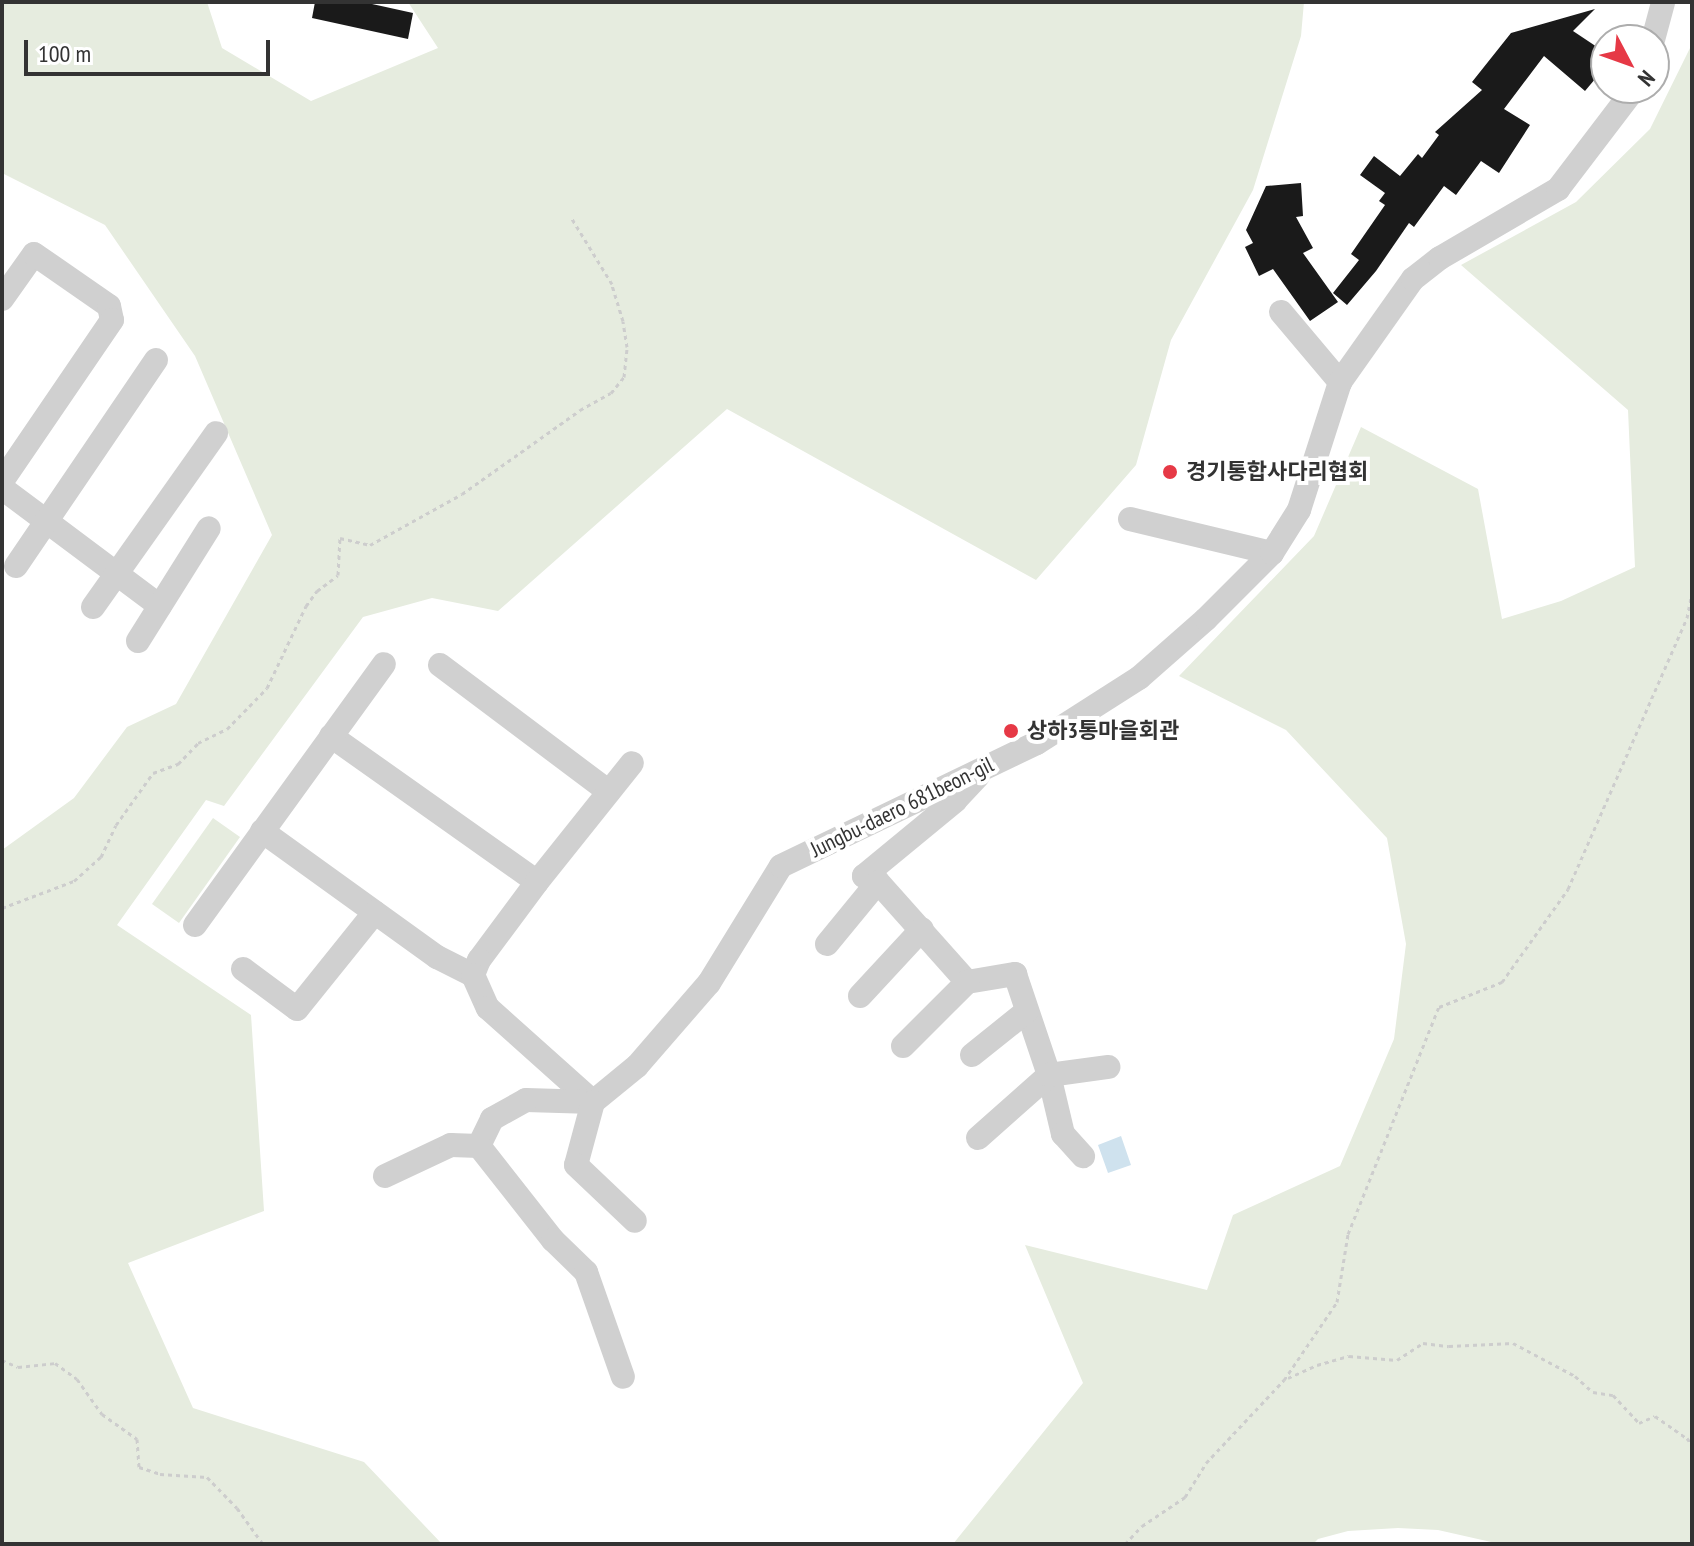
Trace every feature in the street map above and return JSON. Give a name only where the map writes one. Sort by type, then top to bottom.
[{"type":"street","points":[[1657,24],[1663,2]]},
{"type":"street","name":"Jungbu-daero 681beon-gil","points":[[593,1102],[637,1066],[709,983],[781,866],[1037,743],[1139,678],[1206,619],[1272,553],[1299,510],[1340,382],[1413,279],[1440,258],[1558,189],[1623,104]]},
{"type":"street","points":[[2,299],[34,254],[109,306],[112,320],[2,481]]},
{"type":"street","points":[[1281,312],[1340,382]]},
{"type":"street","points":[[16,566],[156,360]]},
{"type":"street","points":[[93,607],[216,433]]},
{"type":"street","points":[[2,488],[160,606]]},
{"type":"street","points":[[1130,519],[1272,553]]},
{"type":"street","points":[[138,641],[209,528]]},
{"type":"street","points":[[195,925],[384,664]]},
{"type":"street","points":[[440,665],[609,792]]},
{"type":"street","points":[[331,736],[537,882]]},
{"type":"street","points":[[473,975],[479,960],[537,882],[632,763]]},
{"type":"street","points":[[967,982],[878,882],[864,876],[955,801],[987,767]]},
{"type":"street","points":[[262,831],[437,957],[473,975],[488,1008],[593,1102]]},
{"type":"street","points":[[827,944],[878,882]]},
{"type":"street","points":[[243,969],[297,1009],[375,912]]},
{"type":"street","points":[[860,996],[922,929]]},
{"type":"street","points":[[903,1046],[967,982],[1015,974],[1049,1075],[1063,1134],[1083,1156]]},
{"type":"street","points":[[972,1055],[1027,1011]]},
{"type":"street","points":[[978,1138],[1049,1075],[1108,1067]]},
{"type":"street","points":[[479,1146],[492,1119],[526,1100],[593,1102]]},
{"type":"street","points":[[593,1102],[576,1165],[635,1221]]},
{"type":"street","points":[[385,1176],[451,1145],[479,1146],[553,1240],[586,1272],[623,1377]]},
{"type":"path","points":[[2,908],[74,881],[101,857],[116,825],[153,773],[178,764],[198,743],[227,729],[267,688],[306,606],[317,591],[338,575],[340,538],[370,545],[462,494],[580,410],[611,393],[624,377],[627,347],[623,321],[612,284],[571,217]]},
{"type":"path","points":[[1125,1544],[1142,1526],[1185,1497],[1206,1463],[1284,1380],[1337,1302],[1348,1234],[1439,1007],[1502,982],[1568,889],[1687,618],[1692,592]]},
{"type":"path","points":[[1284,1380],[1317,1365],[1349,1356],[1397,1360],[1423,1343],[1449,1346],[1513,1343],[1575,1376],[1593,1392],[1613,1395],[1639,1423],[1655,1416],[1687,1438],[1692,1445]]},
{"type":"path","points":[[2,1360],[18,1367],[55,1363],[77,1379],[102,1414],[137,1439],[139,1467],[160,1474],[207,1477],[237,1508],[263,1544]]},
{"type":"shaded area","points":[[2,2],[207,2],[222,48],[311,101],[438,48],[408,2],[1304,2],[1301,36],[1253,190],[1171,340],[1136,465],[1036,580],[727,409],[498,611],[432,598],[363,617],[224,806],[206,800],[117,925],[251,1015],[264,1211],[128,1263],[193,1408],[364,1462],[442,1544],[2,1544],[2,850],[74,798],[127,727],[176,704],[272,535],[195,356],[105,225],[2,173]]},
{"type":"shaded area","points":[[1691,46],[1692,1544],[1500,1544],[1438,1530],[1398,1528],[1348,1531],[1318,1539],[1313,1544],[953,1544],[1083,1383],[1025,1245],[1207,1290],[1233,1215],[1340,1166],[1394,1039],[1406,944],[1387,838],[1286,730],[1179,676],[1314,536],[1361,427],[1478,489],[1502,619],[1561,601],[1635,567],[1628,410],[1461,265],[1576,202],[1650,129],[1662,104],[1670,104],[1670,89]]},
{"type":"shaded area","points":[[213,818],[240,837],[179,923],[152,904]]},
{"type":"water","points":[[1121,1136],[1131,1165],[1108,1173],[1098,1145]]},
{"type":"building","points":[[315,2],[363,2],[413,13],[408,39],[312,18]]},
{"type":"building","points":[[1595,9],[1573,31],[1590,42],[1590,85],[1585,91],[1544,56],[1504,109],[1530,125],[1499,173],[1481,161],[1456,195],[1444,186],[1414,227],[1409,223],[1376,271],[1347,305],[1333,293],[1359,260],[1351,254],[1385,205],[1379,201],[1385,193],[1360,175],[1374,156],[1400,176],[1418,154],[1422,158],[1439,135],[1435,132],[1482,90],[1472,82],[1511,33]]},
{"type":"building","points":[[1301,183],[1303,216],[1296,217],[1313,248],[1303,253],[1338,302],[1310,321],[1273,269],[1259,276],[1245,247],[1253,243],[1246,230],[1266,186]]},
{"type":"place","name":"경기통합사다리협회","points":[[1170,472]]},
{"type":"place","name":"상하3통마을회관","points":[[1011,731]]}]
